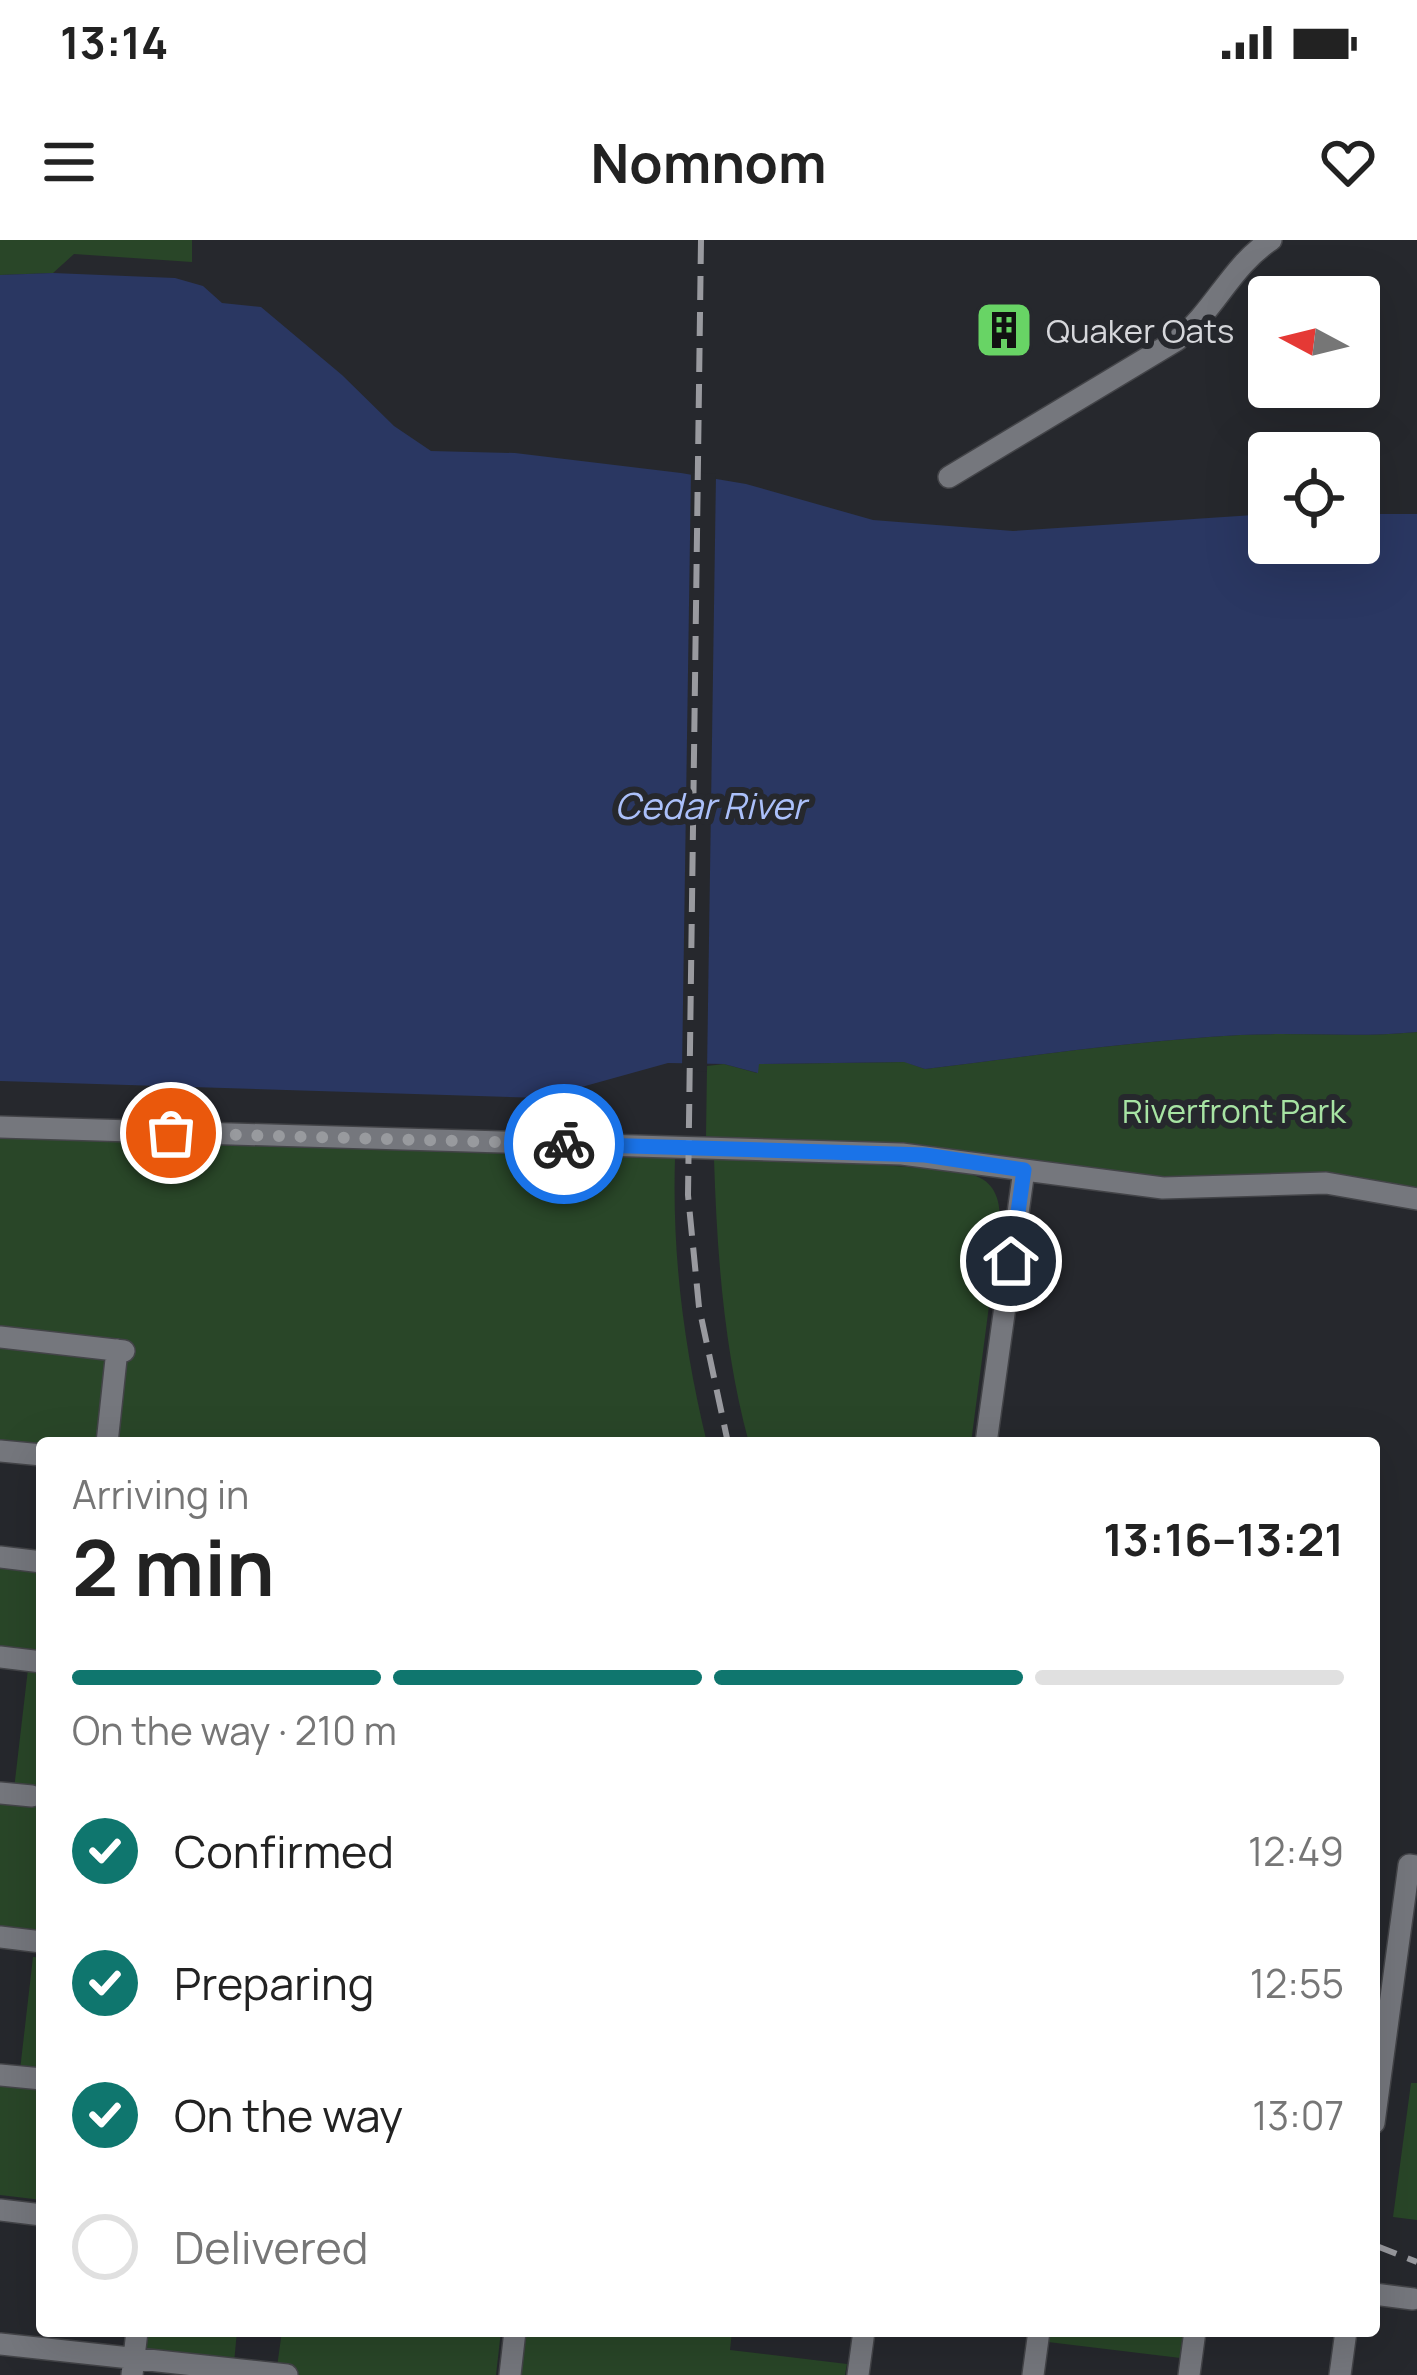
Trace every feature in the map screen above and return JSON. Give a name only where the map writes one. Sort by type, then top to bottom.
[{"type":"street","points":[[949,477],[1187,332],[1246,258],[1271,240]]},
{"type":"street","points":[[0,1127],[929,1155],[1163,1188],[1326,1183],[1417,1199]]},
{"type":"street","points":[[987,1437],[1024,1170]]},
{"type":"street","points":[[0,1337],[120,1351],[108,1437]]},
{"type":"street","points":[[0,1451],[36,1454]]},
{"type":"street","points":[[0,1557],[36,1561]]},
{"type":"street","points":[[0,1657],[36,1661]]},
{"type":"street","points":[[0,1792],[32,1796]]},
{"type":"street","points":[[1380,2083],[1413,1866]]},
{"type":"street","points":[[0,1937],[36,1941]]},
{"type":"street","points":[[0,2075],[36,2078]]},
{"type":"street","points":[[0,2210],[36,2214]]},
{"type":"street","points":[[1380,2295],[1413,2299]]},
{"type":"street","points":[[133,2367],[136,2337]]},
{"type":"street","points":[[510,2375],[514,2337]]},
{"type":"street","points":[[858,2375],[863,2337]]},
{"type":"street","points":[[1033,2375],[1038,2337]]},
{"type":"street","points":[[1189,2375],[1194,2337]]},
{"type":"street","points":[[1340,2375],[1345,2337]]},
{"type":"street","points":[[0,2344],[133,2367],[287,2375]]},
{"type":"green space","points":[[0,240],[192,240],[192,262],[74,254],[53,273],[0,275]]},
{"type":"green space","name":"Riverfront Park","points":[[1417,1032],[1417,1199],[1372,1190],[1166,1188],[706,1136],[707,1066],[724,1064],[757,1073],[758,1064],[905,1062],[925,1069],[1201,1038]]},
{"type":"green space","points":[[0,1138],[675,1158],[681,1302],[706,1437],[36,1437],[36,1447],[0,1443]]},
{"type":"green space","points":[[714,1159],[949,1170],[983,1179],[998,1201],[1000,1222],[972,1437],[748,1437],[733,1373]]},
{"type":"green space","points":[[36,1546],[36,1654],[0,1650],[0,1552],[35,1555]]},
{"type":"green space","points":[[28,1669],[36,1670],[36,1929],[0,1926],[0,1788],[14,1789]]},
{"type":"green space","points":[[36,1957],[36,2199],[0,2195],[0,2068],[20,2070]]},
{"type":"green space","points":[[1411,2083],[1417,2083],[1417,2220],[1393,2217]]},
{"type":"green space","points":[[147,2337],[236,2337],[234,2363],[277,2367],[281,2337],[500,2337],[496,2375],[222,2375],[144,2366]]},
{"type":"green space","points":[[525,2337],[731,2337],[730,2350],[847,2364],[845,2375],[521,2375]]},
{"type":"green space","points":[[1049,2337],[1200,2337],[1197,2360],[1048,2342]]},
{"type":"water","name":"Cedar River","points":[[0,275],[175,278],[203,286],[222,303],[261,307],[394,426],[431,451],[515,453],[681,473],[746,484],[873,520],[1013,531],[1248,515],[1248,564],[1380,564],[1380,514],[1417,514],[1417,1032],[1200,1038],[925,1069],[904,1062],[759,1064],[758,1073],[724,1064],[668,1063],[542,1098],[0,1081]]},
{"type":"pier","points":[[691,472],[716,474],[707,1072],[682,1070]]},
{"type":"railway","points":[[701,240],[688,1195],[699,1307],[727,1437]]},
{"type":"railway","points":[[1380,2247],[1417,2262]]},
{"type":"way so far","points":[[171,1133],[564,1144]]},
{"type":"place","name":"Quaker Oats","points":[[1004,330]]},
{"type":"route","points":[[564,1144],[925,1155],[1024,1170],[1011,1261]]}]
